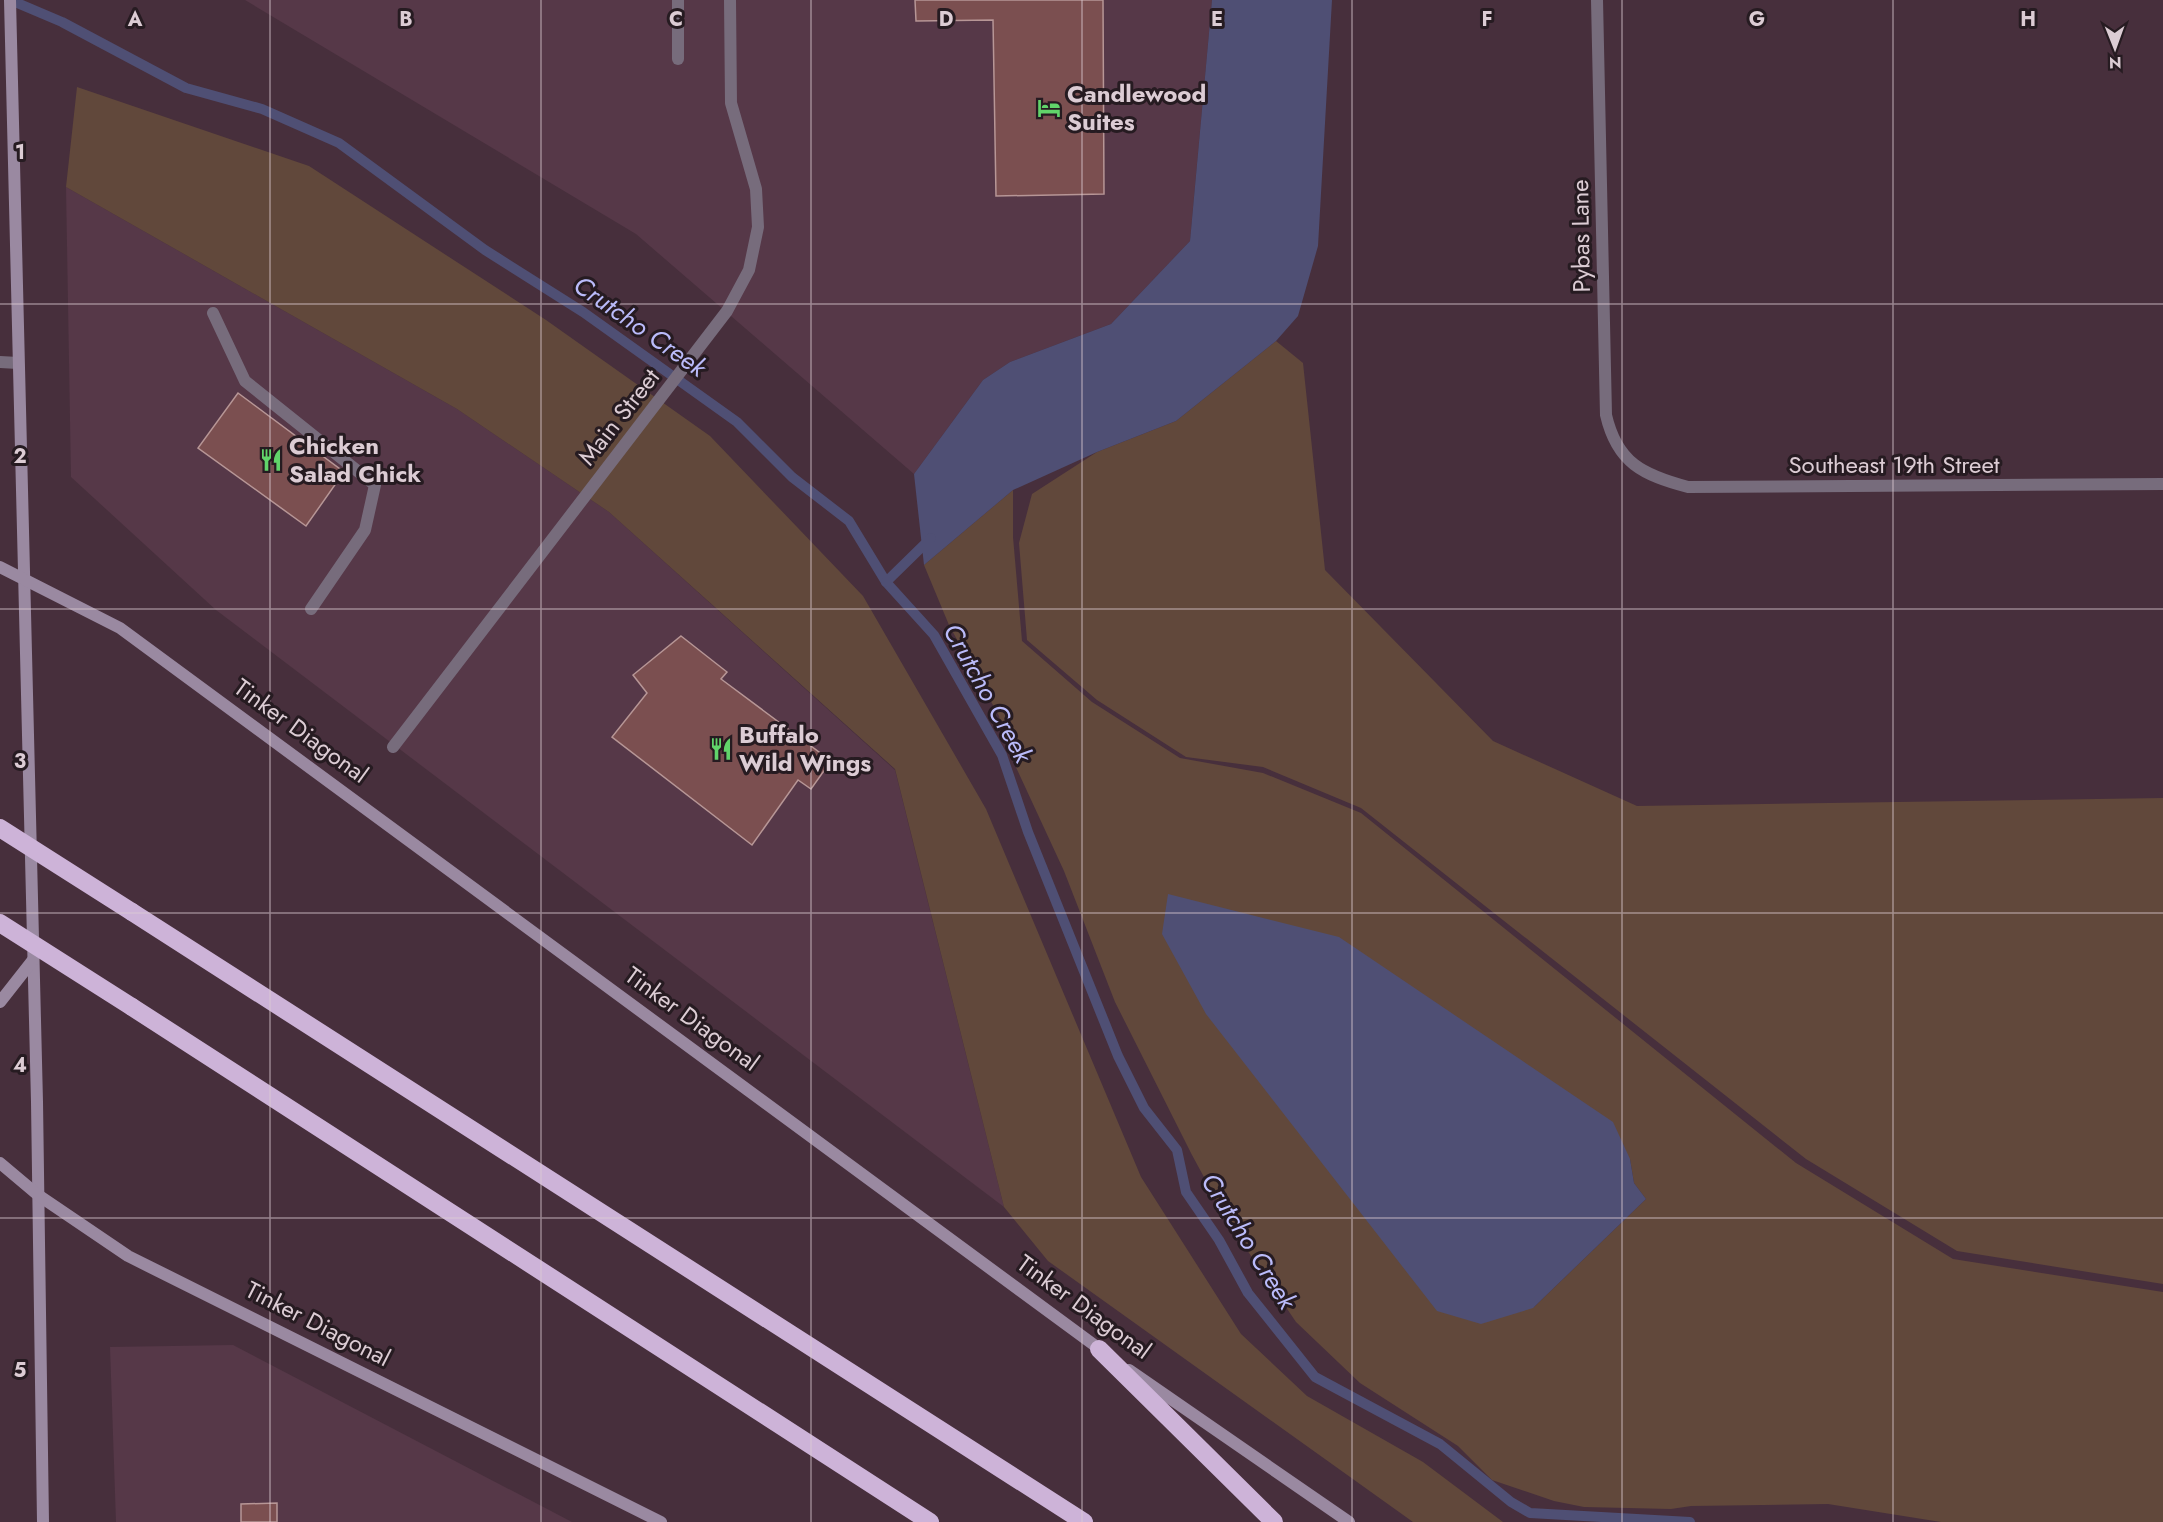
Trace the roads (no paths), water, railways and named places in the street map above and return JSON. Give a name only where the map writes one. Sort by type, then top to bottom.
[{"type":"highway","points":[[0,828],[1084,1522]]},
{"type":"highway","points":[[0,923],[930,1522]]},
{"type":"highway","points":[[1099,1349],[1274,1522]]},
{"type":"street","points":[[10,0],[33,960],[43,1522]]},
{"type":"street","points":[[678,0],[678,59]]},
{"type":"street","name":"Main Street","points":[[393,747],[727,311],[749,270],[758,227],[756,189],[731,103],[730,0]]},
{"type":"street","name":"Pybas Lane","points":[[1597,0],[1606,415],[1610,432],[1631,463]]},
{"type":"street","points":[[213,313],[245,381],[375,484],[365,530],[311,609]]},
{"type":"street","points":[[0,362],[18,363]]},
{"type":"street","name":"Southeast 19th Street","points":[[1631,463],[1653,478],[1688,487],[2163,484]]},
{"type":"street","name":"Tinker Diagonal","points":[[0,567],[120,628],[1099,1349],[1349,1522]]},
{"type":"street","points":[[0,1002],[33,960]]},
{"type":"street","name":"Tinker Diagonal","points":[[0,1163],[38,1195],[128,1256],[661,1522]]},
{"type":"water","points":[[1212,0],[1332,0],[1318,246],[1298,316],[1276,341],[1176,421],[1097,452],[1013,490],[924,565],[914,474],[983,380],[1010,362],[1111,324],[1190,241]]},
{"type":"water","points":[[1168,894],[1339,937],[1613,1122],[1630,1159],[1634,1183],[1646,1199],[1533,1308],[1481,1324],[1437,1311],[1206,1014],[1162,934]]},
{"type":"waterway","name":"Crutcho Creek","points":[[10,0],[62,22],[186,88],[262,109],[339,143],[485,250],[583,312],[737,422],[792,477],[849,521],[886,582],[934,635],[1002,755],[1028,832],[1118,1056],[1144,1108],[1177,1150],[1186,1192],[1219,1240],[1248,1293],[1315,1377],[1440,1444],[1511,1502],[1530,1513],[1690,1522]]},
{"type":"waterway","points":[[886,582],[931,538]]},
{"type":"place","name":"Candlewood Suites","points":[[1049,108]]},
{"type":"place","name":"Chicken Salad Chick","points":[[271,460]]},
{"type":"place","name":"Buffalo Wild Wings","points":[[721,749]]}]
